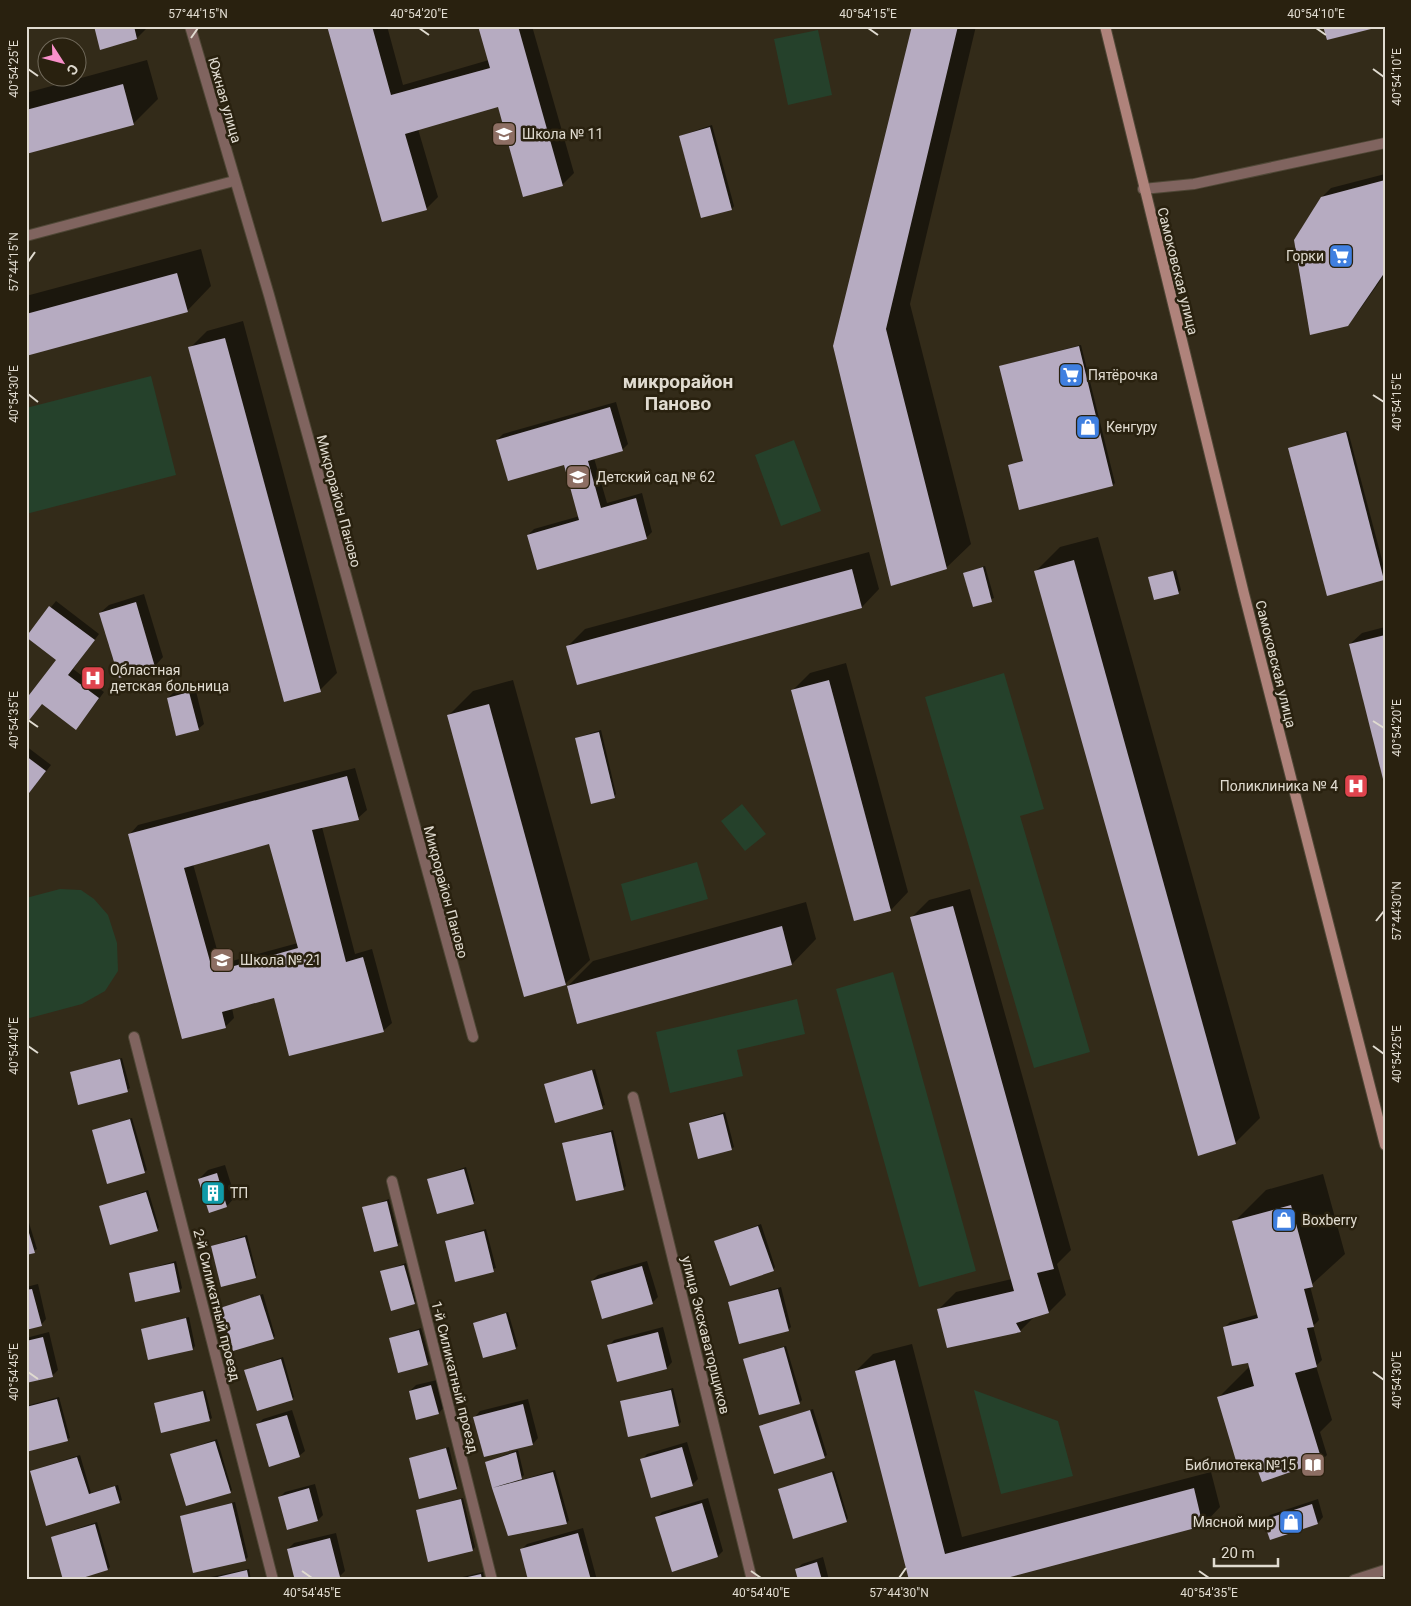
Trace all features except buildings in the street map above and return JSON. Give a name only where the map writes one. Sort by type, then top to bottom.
[{"type":"street","name":"Южная улица","points":[[190,26],[234,181]]},
{"type":"street","name":"Самоковская улица","points":[[1105,26],[1143,189],[1385,1146]]},
{"type":"street","name":"Самоковская улица","points":[[1143,189],[1194,184],[1385,143]]},
{"type":"street","points":[[26,236],[234,181]]},
{"type":"street","name":"Микрорайон Паново","points":[[234,181],[269,295],[473,1037]]},
{"type":"street","name":"2-й Силикатный проезд","points":[[134,1037],[273,1580]]},
{"type":"street","name":"улица Экскаваторщиков","points":[[633,1097],[752,1580]]},
{"type":"street","name":"1-й Силикатный проезд","points":[[392,1182],[492,1580]]},
{"type":"street","points":[[1354,1580],[1385,1570]]},
{"type":"green space","points":[[818,30],[832,95],[788,105],[774,39]]},
{"type":"green space","points":[[151,376],[176,475],[26,514],[26,408]]},
{"type":"green space","points":[[794,440],[821,511],[781,526],[755,455]]},
{"type":"green space","points":[[1004,673],[1044,809],[1020,816],[1090,1052],[1034,1068],[925,697]]},
{"type":"green space","points":[[742,804],[766,834],[745,851],[721,821]]},
{"type":"green space","points":[[697,862],[708,899],[631,921],[621,884]]},
{"type":"green space","points":[[60,889],[81,890],[94,899],[108,915],[117,943],[118,971],[105,991],[82,1004],[26,1019],[26,898]]},
{"type":"green space","points":[[893,972],[976,1271],[919,1287],[836,989]]},
{"type":"green space","points":[[797,999],[805,1034],[737,1050],[743,1076],[670,1093],[656,1032]]},
{"type":"green space","points":[[974,1390],[1058,1421],[1073,1476],[1001,1494]]},
{"type":"place","name":"Школа № 11","points":[[504,134]]},
{"type":"place","name":"Горки","points":[[1341,256]]},
{"type":"place","name":"Пятёрочка","points":[[1071,375]]},
{"type":"place","name":"Кенгуру","points":[[1088,427]]},
{"type":"place","name":"Детский сад № 62","points":[[578,477]]},
{"type":"place","name":"Областная детская больница","points":[[93,678]]},
{"type":"place","name":"Поликлиника № 4","points":[[1356,786]]},
{"type":"place","name":"Школа № 21","points":[[222,960]]},
{"type":"place","name":"ТП","points":[[213,1193]]},
{"type":"place","name":"Boxberry","points":[[1284,1220]]},
{"type":"place","name":"Библиотека №15","points":[[1313,1465]]},
{"type":"place","name":"Мясной мир","points":[[1291,1522]]},
{"type":"district","name":"микрорайон Паново","points":[[678,392]]}]
